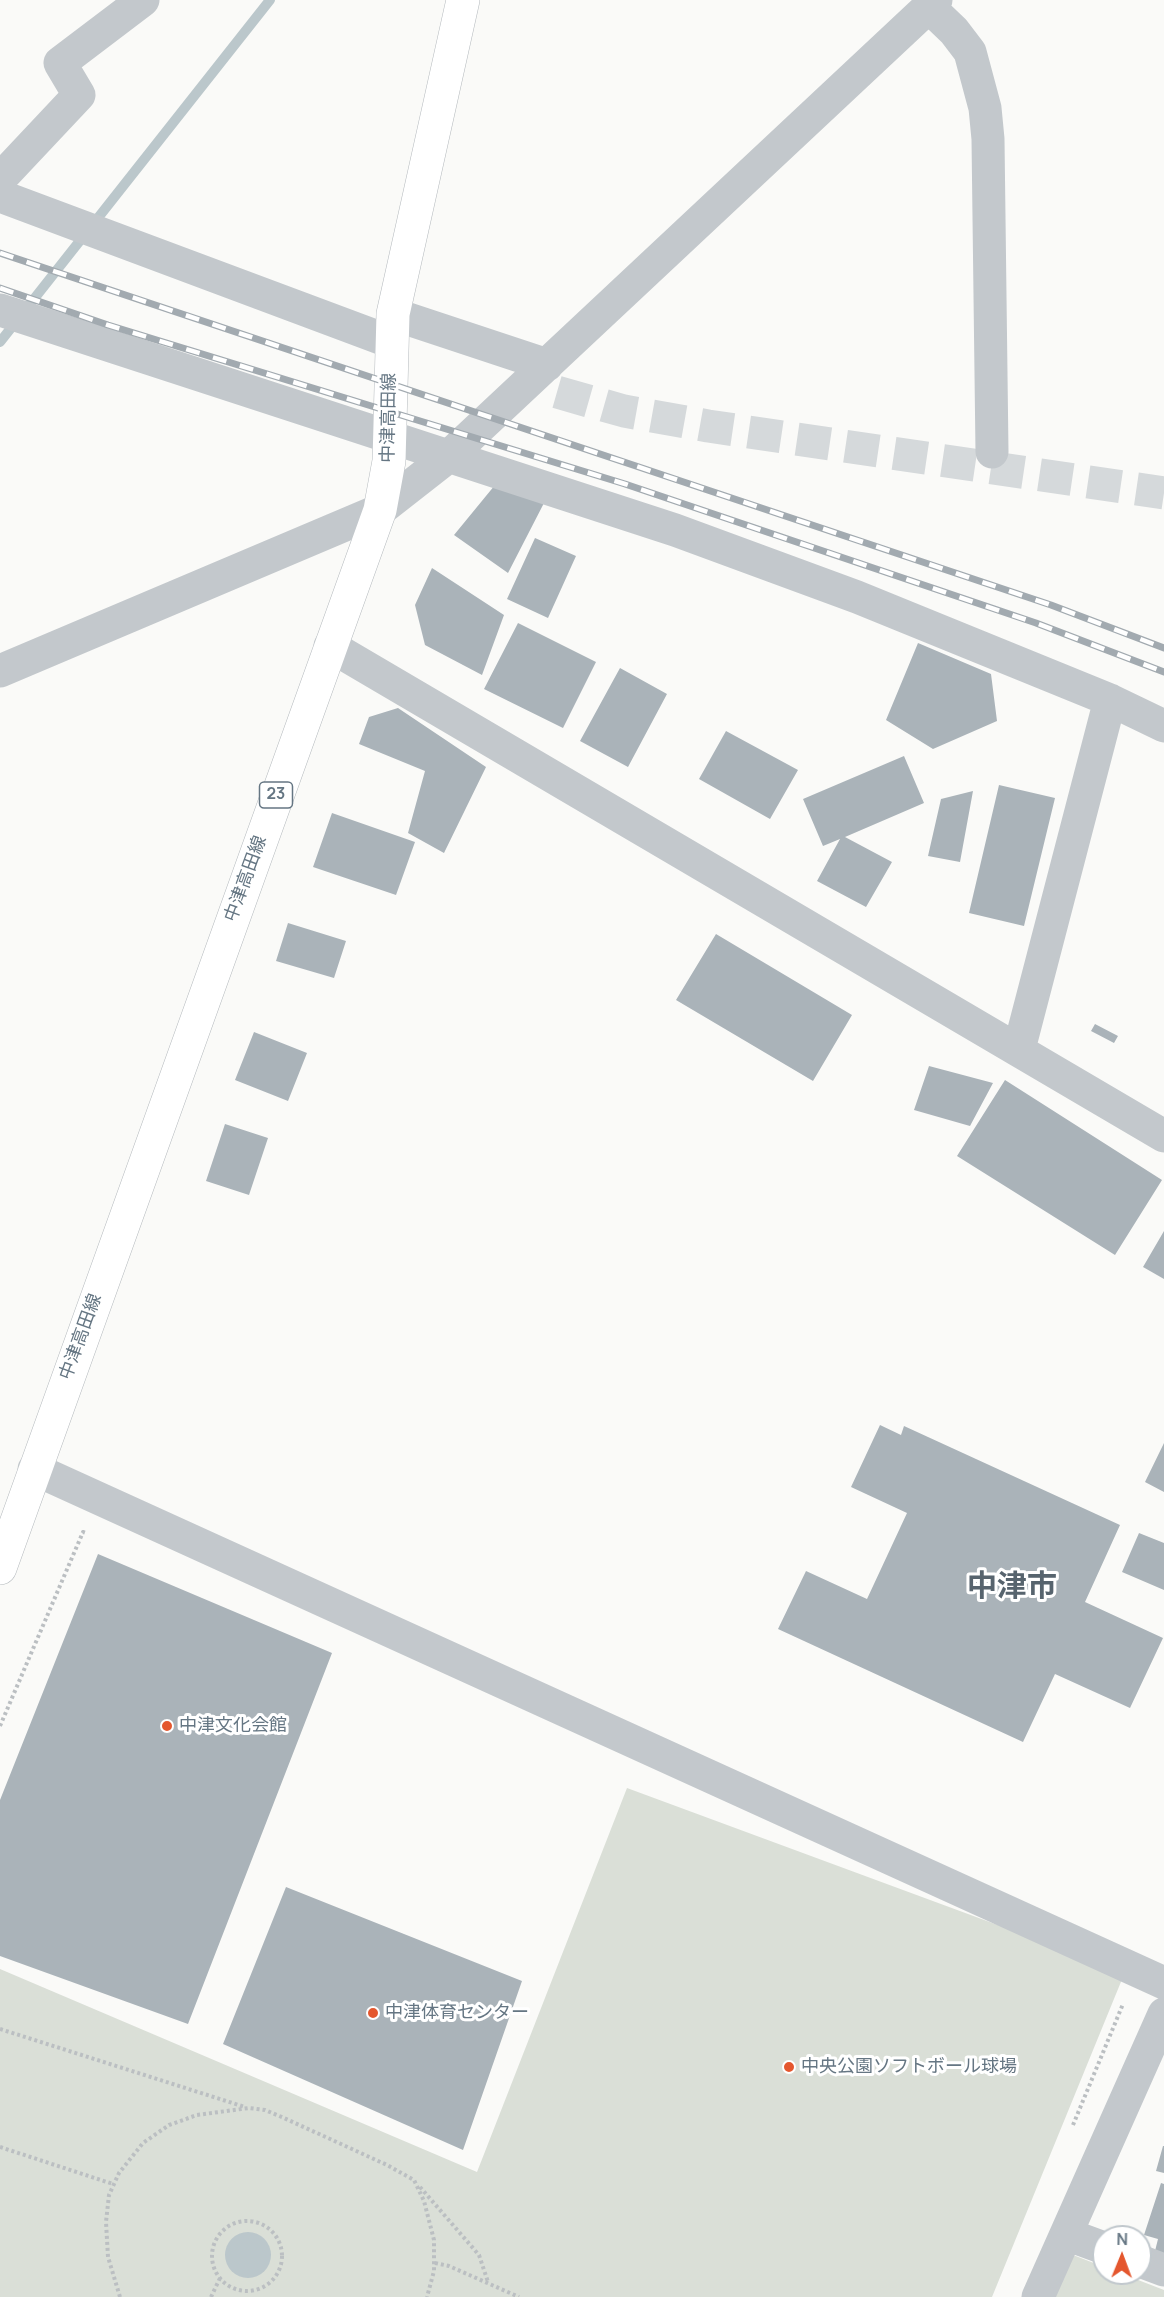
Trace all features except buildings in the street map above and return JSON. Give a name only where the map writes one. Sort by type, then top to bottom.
[{"type":"main road","name":"中津高田線","points":[[0,1568],[7,1525],[34,1468],[380,510],[387,482],[392,328],[463,0]]},
{"type":"street","points":[[0,179],[79,95],[60,63],[144,0]]},
{"type":"street","points":[[0,671],[380,510],[449,456],[933,3],[964,41],[970,52],[985,108],[988,139],[992,452]]},
{"type":"street","points":[[0,196],[392,328],[547,365]]},
{"type":"street","points":[[0,310],[389,437],[569,493],[857,597],[1110,700],[1164,726]]},
{"type":"street","points":[[330,646],[1164,1136]]},
{"type":"street","points":[[1019,1049],[1110,700]]},
{"type":"street","points":[[34,1468],[1164,1983]]},
{"type":"street","points":[[1038,2297],[1164,2014]]},
{"type":"street","points":[[1066,2234],[1092,2244]]},
{"type":"path","points":[[0,1726],[83,1532],[94,1537]]},
{"type":"path","points":[[1069,2134],[1128,1993]]},
{"type":"path","points":[[0,2029],[249,2108],[265,2110],[414,2180],[479,2255],[488,2282]]},
{"type":"path","points":[[120,2297],[114,2283],[107,2245],[106,2222],[113,2184],[143,2143],[169,2125],[205,2113],[249,2108]]},
{"type":"path","points":[[0,2147],[113,2184]]},
{"type":"path","points":[[414,2180],[424,2201],[434,2240],[435,2263],[427,2297]]},
{"type":"path","points":[[236,2222],[260,2222],[274,2232],[281,2242],[282,2265],[276,2277],[268,2285],[250,2291],[238,2290],[220,2278],[213,2266],[215,2240],[225,2228],[236,2222]]},
{"type":"path","points":[[435,2263],[488,2282],[519,2297]]},
{"type":"path","points":[[211,2297],[220,2278]]},
{"type":"path","points":[[248,2297],[250,2291]]},
{"type":"shaded area","points":[[627,1788],[1125,1972],[992,2297],[0,2297],[0,1969],[477,2172]]},
{"type":"shaded area","points":[[248,2232],[264,2239],[271,2255],[264,2271],[248,2278],[232,2271],[225,2255],[232,2239]]},
{"type":"shaded area","points":[[1068,2253],[1092,2262],[1092,2285],[1151,2285],[1164,2290],[1164,2297],[1051,2297]]},
{"type":"waterway","points":[[0,342],[270,0]]},
{"type":"tunnel","points":[[557,392],[624,411],[708,426],[1164,493]]},
{"type":"railway","points":[[0,253],[1051,605],[1164,648]]},
{"type":"railway","points":[[0,288],[108,325],[625,484],[1036,623],[1164,672]]},
{"type":"place","name":"中津文化会館","points":[[167,1726]]},
{"type":"place","name":"中津体育センター","points":[[373,2013]]},
{"type":"place","name":"中央公園ソフトボール球場","points":[[789,2067]]},
{"type":"district","name":"中津市","points":[[1012,1588]]}]
